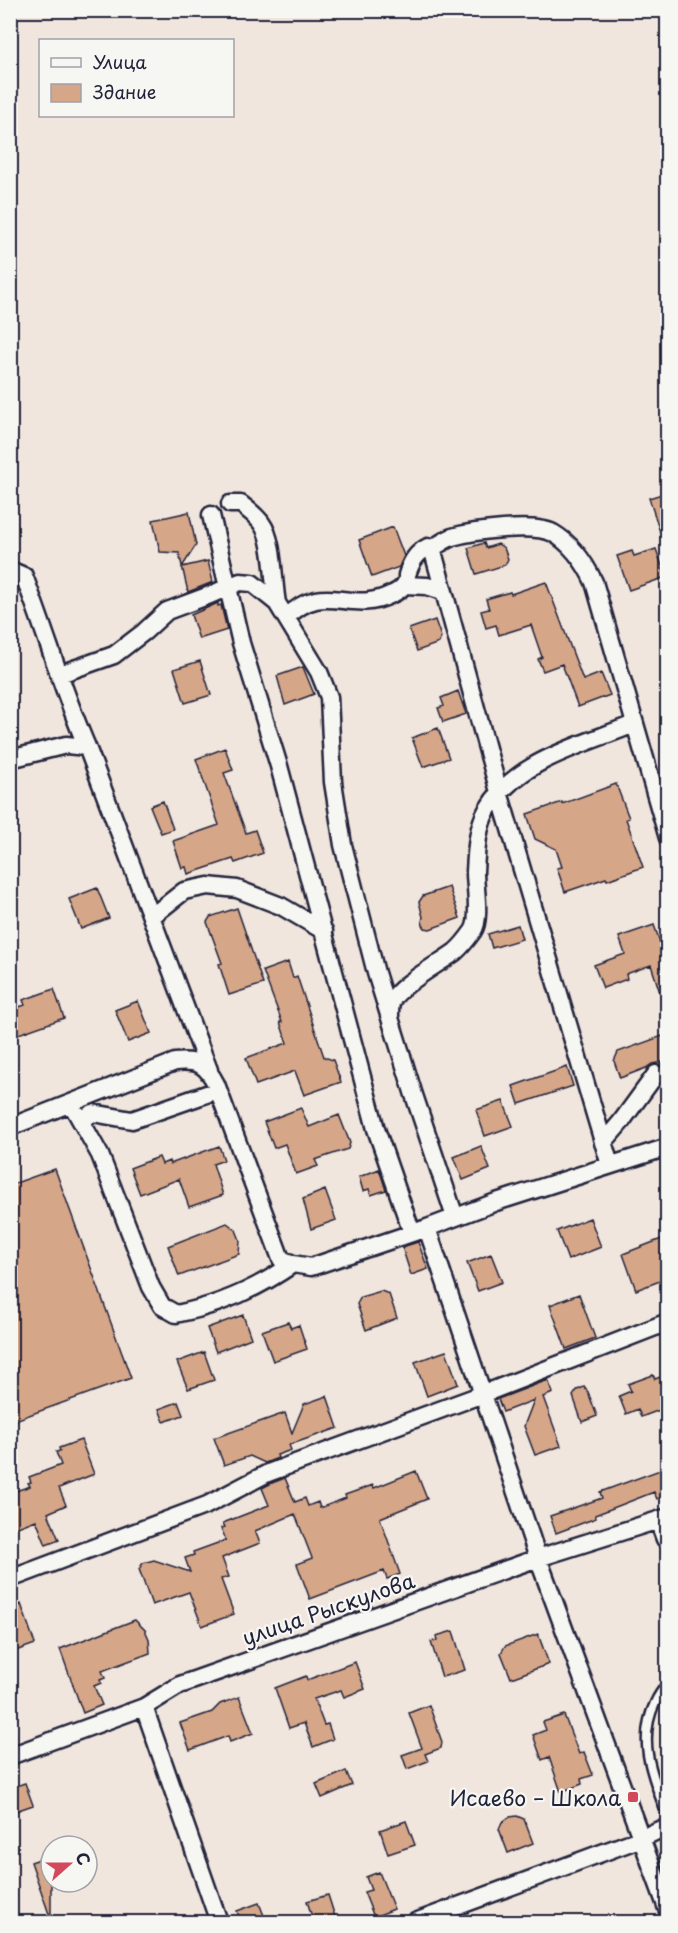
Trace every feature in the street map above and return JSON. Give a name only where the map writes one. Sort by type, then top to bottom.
[{"type":"street","points":[[230,504],[241,504],[263,525],[272,554],[273,584],[277,603],[319,672],[329,697],[333,782],[343,845],[390,1017],[455,1217]]},
{"type":"street","points":[[211,515],[241,643],[279,766],[376,1129],[420,1231],[483,1394],[538,1558],[668,1911]]},
{"type":"street","points":[[405,585],[410,564],[419,552],[450,538],[475,532],[534,528],[551,532],[569,545],[586,566],[594,582],[668,838]]},
{"type":"street","points":[[432,548],[500,792],[610,1165]]},
{"type":"street","points":[[10,570],[24,576],[70,707],[209,1070],[219,1090],[281,1259],[292,1264],[319,1265],[420,1231],[496,1202],[668,1147]]},
{"type":"street","points":[[60,674],[114,655],[167,611],[240,582],[252,583],[277,603]]},
{"type":"street","points":[[286,618],[297,606],[311,600],[329,598],[366,603],[380,600],[405,585],[427,586],[443,591]]},
{"type":"street","points":[[390,1017],[392,1001],[403,988],[457,950],[475,928],[478,838],[486,812],[500,792],[515,777],[545,759],[634,724]]},
{"type":"street","points":[[10,759],[66,745],[87,747]]},
{"type":"street","points":[[151,917],[184,891],[208,886],[237,889],[280,906],[324,931]]},
{"type":"street","points":[[10,1126],[175,1062],[197,1063],[209,1070]]},
{"type":"street","points":[[603,1143],[656,1074]]},
{"type":"street","points":[[81,1120],[93,1113],[132,1120],[219,1090]]},
{"type":"street","points":[[71,1103],[100,1155],[151,1287],[162,1306],[176,1314],[202,1309],[269,1280],[292,1264]]},
{"type":"street","points":[[10,1579],[207,1505],[268,1473],[483,1394],[668,1322]]},
{"type":"street","points":[[663,1519],[666,1542]]},
{"type":"street","name":"улица Рыскулова","points":[[11,1755],[144,1707],[180,1685],[538,1558],[663,1519]]},
{"type":"street","points":[[144,1707],[219,1923]]},
{"type":"street","points":[[415,1923],[642,1838],[665,1824]]},
{"type":"lane","points":[[665,1824],[648,1760],[646,1731],[654,1703],[668,1683]]},
{"type":"building","points":[[668,492],[668,546],[665,547],[649,498]]},
{"type":"building","points":[[189,512],[196,545],[182,567],[179,553],[160,552],[153,520]]},
{"type":"building","points":[[393,527],[404,556],[399,567],[372,577],[359,540]]},
{"type":"building","points":[[484,543],[486,548],[498,544],[504,548],[508,559],[505,565],[476,574],[468,548]]},
{"type":"building","points":[[656,549],[666,577],[629,590],[617,556],[632,551],[634,556]]},
{"type":"building","points":[[208,561],[213,582],[188,592],[182,567]]},
{"type":"building","points":[[546,582],[583,680],[601,673],[610,695],[578,707],[562,664],[543,671],[538,659],[542,657],[531,625],[499,635],[496,625],[486,628],[481,611],[489,609],[486,599],[510,592],[511,594]]},
{"type":"building","points":[[218,603],[218,606],[221,605],[227,630],[199,639],[191,615]]},
{"type":"building","points":[[435,620],[441,637],[439,643],[417,651],[409,629]]},
{"type":"building","points":[[200,661],[211,695],[185,703],[174,669]]},
{"type":"building","points":[[303,667],[314,694],[285,705],[277,676]]},
{"type":"building","points":[[458,691],[466,714],[443,722],[438,708],[444,706],[441,698]]},
{"type":"building","points":[[438,728],[449,758],[423,767],[412,738]]},
{"type":"building","points":[[225,748],[233,770],[224,773],[246,833],[255,830],[263,853],[235,863],[233,859],[188,874],[186,867],[182,868],[173,841],[219,825],[196,759]]},
{"type":"building","points":[[616,784],[629,818],[626,819],[643,867],[565,892],[557,868],[562,867],[556,849],[535,839],[527,814]]},
{"type":"building","points":[[163,801],[173,829],[161,833],[150,806]]},
{"type":"building","points":[[449,887],[460,918],[430,929],[425,928],[419,902],[423,896]]},
{"type":"building","points":[[97,888],[109,918],[81,929],[69,899]]},
{"type":"building","points":[[237,908],[263,984],[229,995],[219,964],[222,963],[207,922],[210,917]]},
{"type":"building","points":[[518,925],[522,939],[492,948],[488,934]]},
{"type":"building","points":[[654,925],[668,965],[668,1008],[665,1008],[651,965],[626,974],[627,979],[603,988],[594,965],[625,954],[619,937]]},
{"type":"building","points":[[288,962],[293,978],[297,976],[324,1057],[333,1060],[341,1082],[304,1095],[295,1071],[256,1085],[246,1058],[287,1043],[280,1022],[282,1022],[263,971]]},
{"type":"building","points":[[54,989],[64,1018],[10,1037],[10,1010],[25,1005],[23,1000]]},
{"type":"building","points":[[138,1001],[151,1033],[128,1042],[115,1010]]},
{"type":"building","points":[[668,1034],[668,1061],[652,1064],[620,1078],[614,1061],[618,1052]]},
{"type":"building","points":[[567,1067],[573,1086],[519,1104],[513,1086]]},
{"type":"building","points":[[503,1101],[513,1126],[485,1136],[476,1110]]},
{"type":"building","points":[[301,1108],[309,1127],[339,1115],[350,1143],[348,1149],[315,1160],[318,1166],[296,1174],[285,1144],[274,1148],[264,1122]]},
{"type":"building","points":[[219,1146],[224,1160],[213,1164],[223,1195],[189,1207],[179,1179],[140,1194],[130,1168],[159,1157],[162,1164],[169,1161],[170,1164]]},
{"type":"building","points":[[481,1146],[490,1169],[463,1180],[454,1157]]},
{"type":"building","points":[[55,1169],[131,1378],[10,1422],[10,1185]]},
{"type":"building","points":[[379,1169],[386,1190],[371,1195],[369,1189],[363,1191],[359,1177]]},
{"type":"building","points":[[325,1190],[336,1220],[311,1229],[303,1199]]},
{"type":"building","points":[[590,1218],[601,1247],[568,1260],[557,1231]]},
{"type":"building","points":[[227,1223],[236,1230],[240,1240],[239,1254],[179,1276],[168,1246]]},
{"type":"building","points":[[664,1238],[668,1246],[668,1278],[636,1290],[623,1254]]},
{"type":"building","points":[[418,1242],[428,1269],[411,1275],[402,1247]]},
{"type":"building","points":[[491,1254],[502,1282],[478,1291],[467,1263]]},
{"type":"building","points":[[381,1291],[389,1294],[397,1318],[366,1330],[357,1304],[361,1297]]},
{"type":"building","points":[[579,1294],[595,1338],[566,1349],[550,1305]]},
{"type":"building","points":[[243,1315],[251,1338],[216,1352],[207,1328]]},
{"type":"building","points":[[288,1322],[291,1328],[299,1325],[307,1349],[273,1361],[262,1331]]},
{"type":"building","points":[[446,1351],[458,1384],[427,1396],[415,1362]]},
{"type":"building","points":[[204,1352],[214,1380],[188,1389],[177,1362]]},
{"type":"building","points":[[668,1374],[668,1407],[641,1417],[638,1409],[626,1414],[619,1396],[631,1391],[628,1384],[653,1375],[655,1379]]},
{"type":"building","points":[[548,1380],[553,1393],[543,1397],[561,1446],[535,1455],[524,1426],[534,1400],[503,1412],[498,1399]]},
{"type":"building","points":[[584,1387],[597,1416],[582,1422],[573,1396],[577,1390]]},
{"type":"building","points":[[327,1396],[338,1428],[289,1445],[291,1450],[265,1463],[250,1456],[224,1465],[214,1438],[285,1413],[292,1433],[304,1404]]},
{"type":"building","points":[[178,1402],[183,1415],[164,1422],[159,1409]]},
{"type":"building","points":[[81,1440],[94,1474],[59,1488],[66,1505],[48,1513],[59,1540],[46,1545],[36,1520],[10,1530],[10,1493],[30,1486],[29,1477],[61,1465],[56,1452],[60,1451],[59,1448]]},
{"type":"building","points":[[668,1467],[668,1495],[657,1499],[654,1492],[556,1533],[550,1516],[602,1498],[600,1492]]},
{"type":"building","points":[[416,1471],[427,1499],[380,1518],[400,1574],[387,1579],[384,1571],[310,1599],[297,1564],[312,1558],[295,1514],[255,1531],[260,1543],[222,1558],[229,1577],[221,1579],[234,1614],[202,1626],[189,1592],[152,1605],[139,1569],[143,1563],[154,1560],[190,1572],[185,1558],[194,1555],[193,1552],[226,1540],[221,1528],[225,1527],[223,1523],[269,1505],[262,1488],[285,1478],[295,1502],[305,1498],[308,1506],[318,1502],[320,1508],[346,1498],[345,1495],[373,1485],[374,1488]]},
{"type":"building","points":[[21,1604],[35,1644],[10,1653],[10,1608]]},
{"type":"building","points":[[135,1620],[145,1630],[149,1639],[150,1653],[102,1671],[105,1678],[94,1686],[102,1705],[83,1713],[60,1649]]},
{"type":"building","points":[[453,1631],[465,1670],[442,1677],[431,1642],[437,1640],[436,1636]]},
{"type":"building","points":[[538,1634],[549,1664],[511,1678],[501,1653],[505,1646]]},
{"type":"building","points":[[355,1662],[365,1689],[344,1697],[341,1690],[314,1699],[324,1725],[328,1724],[333,1739],[313,1747],[304,1723],[289,1728],[275,1688],[306,1676],[307,1680]]},
{"type":"building","points":[[239,1697],[253,1733],[230,1742],[228,1736],[190,1750],[180,1723],[212,1712],[220,1704]]},
{"type":"building","points":[[429,1705],[442,1742],[441,1748],[425,1754],[428,1761],[407,1769],[402,1755],[422,1748],[409,1713]]},
{"type":"building","points":[[564,1715],[579,1754],[584,1752],[593,1775],[581,1779],[582,1784],[561,1792],[549,1757],[542,1760],[533,1735],[546,1730],[543,1722]]},
{"type":"building","points":[[346,1771],[352,1785],[322,1798],[316,1784]]},
{"type":"building","points":[[25,1783],[33,1805],[10,1813],[10,1788]]},
{"type":"building","points":[[517,1816],[524,1819],[533,1843],[508,1853],[499,1829],[502,1822]]},
{"type":"building","points":[[406,1821],[415,1845],[388,1854],[380,1830]]},
{"type":"building","points":[[39,1859],[39,1885],[31,1862]]},
{"type":"building","points":[[379,1872],[394,1909],[374,1917],[364,1892],[371,1890],[366,1877]]},
{"type":"building","points":[[42,1894],[51,1894],[51,1913],[49,1914]]},
{"type":"building","points":[[328,1895],[337,1923],[314,1923],[307,1901]]},
{"type":"building","points":[[259,1903],[267,1923],[241,1923],[237,1911]]},
{"type":"place","name":"Исаево – Школа","points":[[633,1797]]}]
